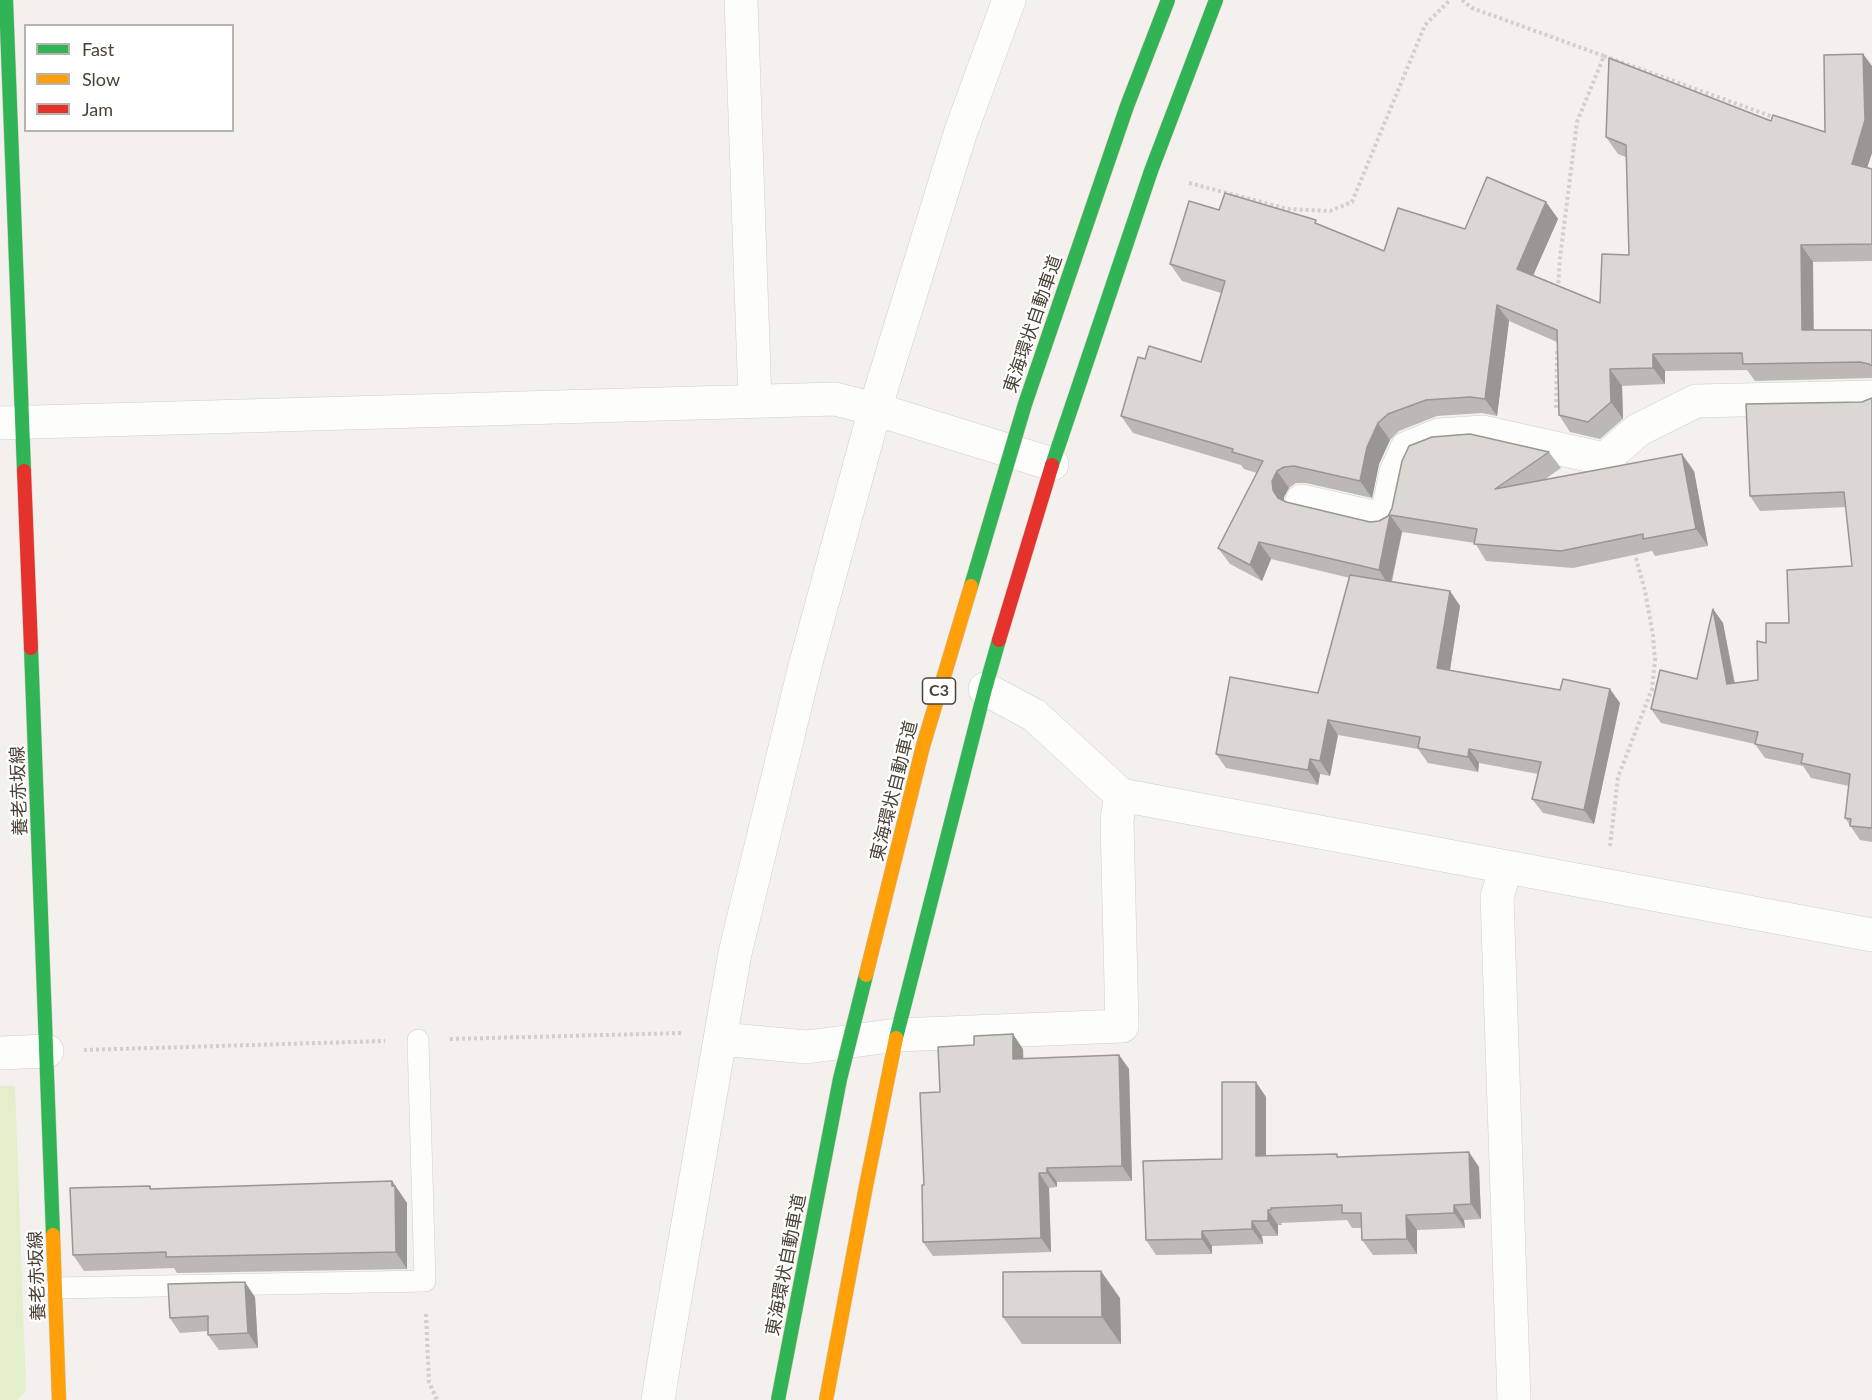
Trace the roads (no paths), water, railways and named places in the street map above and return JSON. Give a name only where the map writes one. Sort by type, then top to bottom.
[{"type":"main road","name":"養老赤坂線","points":[[6,0],[11,422],[47,1051],[59,1400]]},
{"type":"main road","name":"東海環状自動車道","points":[[778,1400],[840,1079],[923,746],[1024,404],[1123,117],[1167,0]]},
{"type":"main road","points":[[826,1400],[897,1035],[985,689],[1052,464],[1151,171],[1216,0]]},
{"type":"street","points":[[741,0],[755,402]]},
{"type":"street","points":[[658,1400],[735,953],[802,677],[875,409],[960,134],[1009,0]]},
{"type":"street","points":[[1302,501],[1386,520],[1396,472],[1407,448],[1439,435],[1484,432],[1605,459],[1638,430],[1696,401],[1872,397]]},
{"type":"street","points":[[11,422],[835,399],[875,409],[1052,464]]},
{"type":"street","points":[[985,689],[1034,715],[1121,795],[1872,935]]},
{"type":"street","points":[[721,1039],[807,1047],[897,1035],[1122,1026],[1117,820],[1121,795]]},
{"type":"street","points":[[1506,867],[1497,897],[1514,1400]]},
{"type":"street","points":[[0,1053],[47,1051]]},
{"type":"lane","points":[[56,1288],[424,1281],[418,1040]]}]
